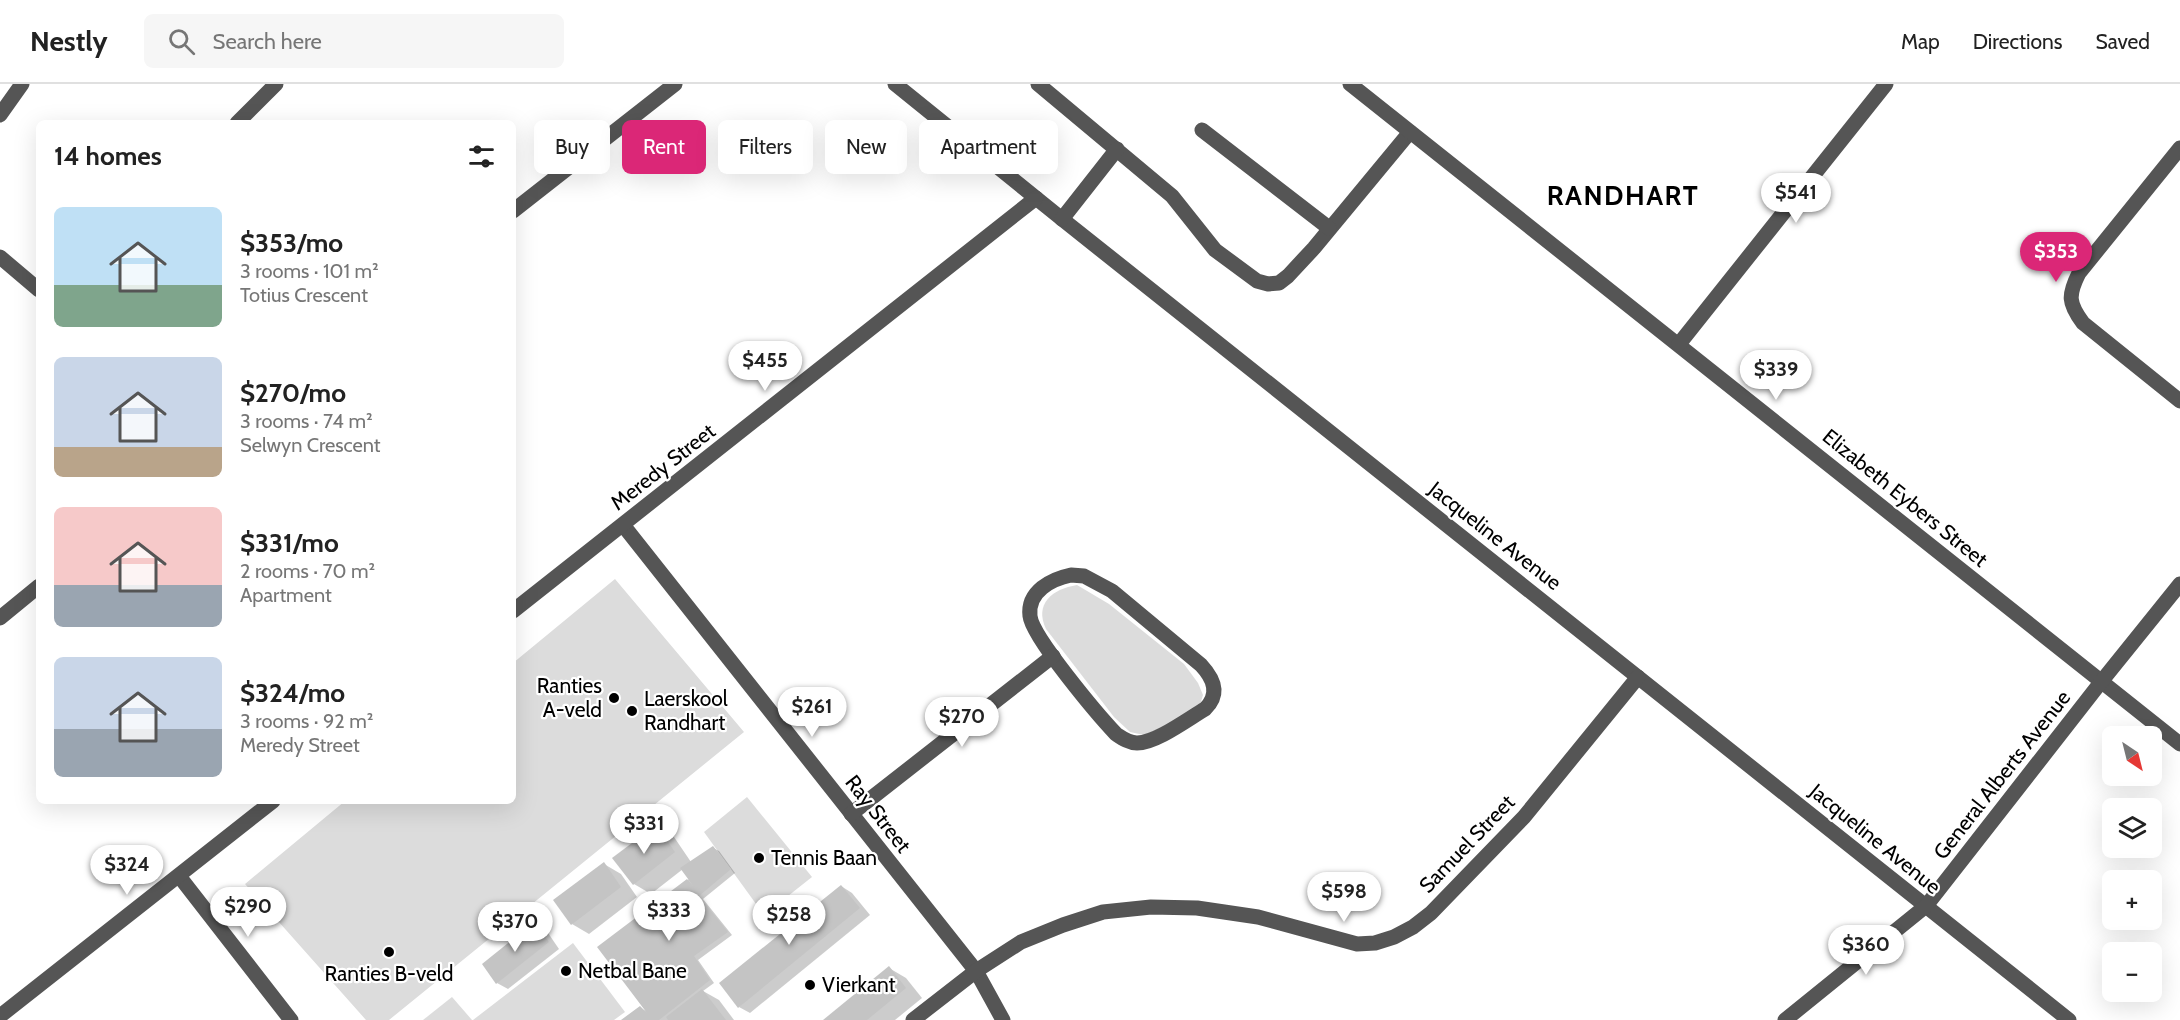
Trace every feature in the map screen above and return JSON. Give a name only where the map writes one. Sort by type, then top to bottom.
[{"type":"street","points":[[0,115],[22,84]]},
{"type":"street","points":[[240,120],[276,84]]},
{"type":"street","points":[[516,210],[675,84]]},
{"type":"street","name":"Jacqueline Avenue","points":[[895,84],[2069,1020]]},
{"type":"street","points":[[1038,84],[1172,196],[1215,250],[1257,281],[1268,284],[1279,283],[1288,276],[1410,132]]},
{"type":"street","name":"Elizabeth Eybers Street","points":[[1350,84],[2180,744]]},
{"type":"street","points":[[1679,344],[1886,84]]},
{"type":"street","points":[[1202,130],[1329,228]]},
{"type":"street","points":[[2180,148],[2079,273],[2071,289],[2071,301],[2075,313],[2083,323],[2180,401]]},
{"type":"street","points":[[1062,219],[1117,149]]},
{"type":"street","name":"Meredy Street","points":[[516,609],[1036,198]]},
{"type":"street","points":[[0,257],[36,287]]},
{"type":"street","name":"Ray Street","points":[[623,525],[976,971],[1003,1020]]},
{"type":"street","points":[[1071,575],[1084,576],[1112,591],[1201,665],[1214,684],[1214,694],[1211,703],[1205,709],[1163,734],[1148,741],[1137,743],[1127,741],[1116,734],[1053,656],[1032,623],[1029,614],[1031,603],[1044,586],[1057,578],[1071,575]]},
{"type":"street","name":"General Alberts Avenue","points":[[1785,1020],[1926,906],[2180,584]]},
{"type":"street","points":[[0,618],[36,588]]},
{"type":"street","points":[[851,814],[1053,656]]},
{"type":"street","name":"Samuel Street","points":[[913,1020],[976,971],[1021,942],[1103,912],[1151,907],[1197,908],[1258,917],[1357,944],[1375,943],[1394,937],[1413,927],[1431,912],[1524,817],[1638,677]]},
{"type":"street","points":[[0,1016],[269,804]]},
{"type":"street","points":[[179,876],[291,1020]]},
{"type":"shaded area","points":[[615,579],[744,732],[389,1020],[366,1020],[245,884],[341,804],[516,804],[516,661]]},
{"type":"shaded area","points":[[1077,585],[1109,604],[1184,664],[1198,683],[1203,695],[1200,705],[1163,727],[1144,735],[1130,732],[1114,717],[1046,629],[1043,620],[1042,612],[1048,599],[1060,590]]},
{"type":"shaded area","name":"Tennis Baan","points":[[747,797],[812,877],[764,915],[704,832]]},
{"type":"shaded area","name":"Netbal Bane","points":[[573,943],[625,1012],[614,1020],[473,1020]]},
{"type":"shaded area","points":[[452,997],[472,1020],[423,1020]]},
{"type":"building","points":[[656,825],[675,852],[633,885],[612,858]]},
{"type":"building","points":[[713,846],[731,869],[699,896],[728,932],[694,956],[710,980],[659,1020],[621,1020],[640,1006],[647,1013],[597,947],[687,879],[694,887],[680,868]]},
{"type":"building","points":[[604,862],[621,887],[571,925],[553,900]]},
{"type":"building","points":[[841,885],[860,908],[738,1008],[719,983]]},
{"type":"building","points":[[534,922],[549,942],[496,984],[482,964]]},
{"type":"building","points":[[889,966],[906,988],[867,1020],[823,1020]]},
{"type":"building","points":[[702,989],[726,1020],[668,1020],[666,1017]]},
{"type":"place","name":"Ranties A-veld","points":[[614,698]]},
{"type":"place","name":"Laerskool Randhart","points":[[632,711]]},
{"type":"place","name":"Tennis Baan","points":[[759,858]]},
{"type":"place","name":"Ranties B-veld","points":[[389,952]]},
{"type":"place","name":"Netbal Bane","points":[[566,971]]},
{"type":"place","name":"Vierkant","points":[[810,985]]},
{"type":"district","name":"RANDHART","points":[[1623,196]]}]
